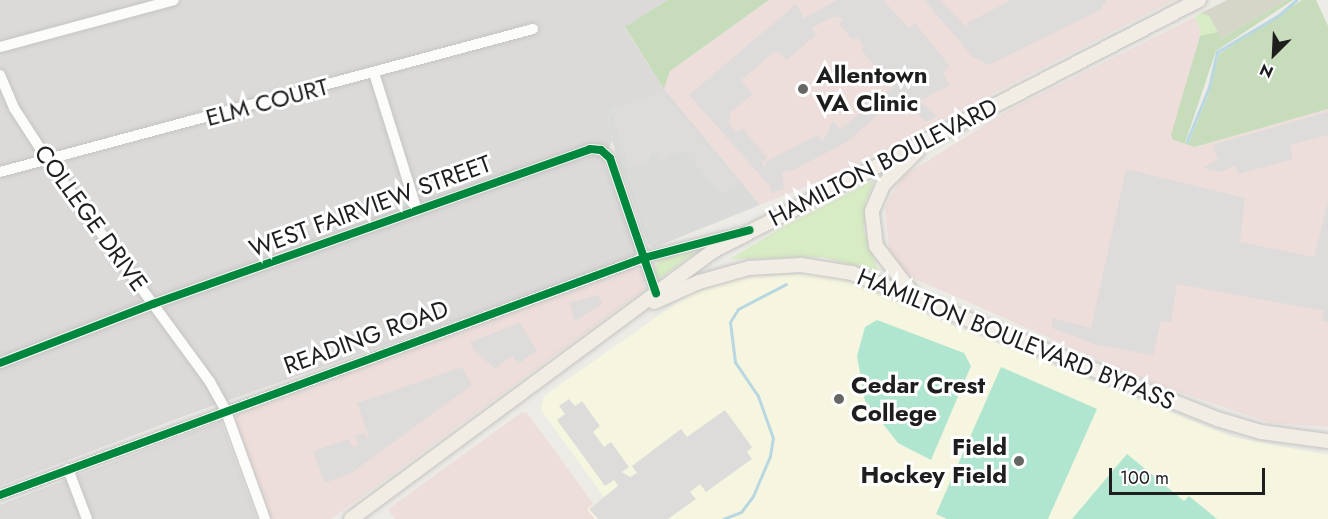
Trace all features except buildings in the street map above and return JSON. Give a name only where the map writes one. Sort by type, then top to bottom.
[{"type":"main road","name":"HAMILTON BOULEVARD","points":[[351,519],[636,310],[699,260],[750,230],[1199,0]]},
{"type":"main road","points":[[915,297],[888,266],[876,246],[872,211],[891,175],[930,139]]},
{"type":"main road","name":"HAMILTON BOULEVARD BYPASS","points":[[636,310],[723,274],[775,265],[852,273],[1217,418],[1261,432],[1328,441]]},
{"type":"street","points":[[0,47],[174,0]]},
{"type":"street","name":"ELM COURT","points":[[0,172],[49,162],[532,29]]},
{"type":"street","points":[[374,73],[417,210]]},
{"type":"street","name":"COLLEGE DRIVE","points":[[0,75],[14,108],[49,162],[153,304],[225,409],[265,519]]},
{"type":"street","name":"WEST FAIRVIEW STREET","points":[[0,363],[153,304],[590,149],[601,150],[610,158],[647,257]]},
{"type":"street","name":"READING ROAD","points":[[0,495],[225,409],[647,257],[750,230]]},
{"type":"street","points":[[647,257],[656,292]]},
{"type":"street","points":[[68,469],[87,519]]},
{"type":"shaded area","points":[[0,0],[668,0],[625,28],[664,89],[607,109],[612,141],[603,161],[638,252],[632,258],[184,416],[0,486]]},
{"type":"shaded area","points":[[769,0],[1174,0],[835,175],[760,205],[664,89],[670,71]]},
{"type":"shaded area","points":[[837,0],[883,0],[909,28],[915,23],[950,66],[943,73],[950,85],[919,101],[937,116],[926,122],[902,99],[905,104],[891,114],[883,110],[847,142],[793,170],[782,172],[784,189],[771,193],[769,185],[689,95],[796,4],[804,18]],"holes":[[[832,17],[843,18],[839,24],[853,40],[857,38],[863,45],[862,51],[891,85],[899,81],[883,96],[855,102],[864,109],[840,130],[833,121],[823,141],[817,135],[765,162],[766,168],[762,163],[767,157],[742,128],[735,132],[729,124],[731,112],[753,94],[741,80],[776,51],[787,60],[816,35],[812,28]]]},
{"type":"shaded area","points":[[924,0],[940,0],[970,31],[967,23],[1011,0],[1107,0],[1100,10],[989,65],[973,57]]},
{"type":"shaded area","points":[[1227,0],[1287,0],[1221,39],[1209,16],[1201,13]]},
{"type":"shaded area","points":[[1195,17],[1201,31],[1173,140],[1196,147],[1328,109],[1328,427],[1271,423],[1155,384],[915,279],[901,269],[889,248],[885,206],[903,176],[1011,109]]},
{"type":"shaded area","points":[[664,89],[760,205],[653,248],[648,244],[612,141],[607,108]]},
{"type":"shaded area","points":[[662,92],[740,183],[723,195],[684,151],[669,156],[665,162],[659,162],[658,155],[651,153],[649,162],[630,168],[610,109]]},
{"type":"shaded area","points":[[1328,112],[1328,135],[1290,145],[1293,159],[1239,174],[1235,166],[1220,172],[1203,168],[1218,159],[1213,145]]},
{"type":"shaded area","points":[[1126,169],[1245,198],[1240,242],[1314,257],[1328,201],[1328,322],[1322,321],[1324,311],[1177,284],[1171,322],[1161,321],[1153,355],[1097,345],[1052,328],[1052,318],[1091,328]]},
{"type":"shaded area","points":[[633,268],[644,272],[645,289],[331,519],[271,519],[235,419],[238,414]]},
{"type":"shaded area","name":"Cedar Crest College","points":[[814,273],[866,285],[905,306],[1233,437],[1328,455],[1328,519],[595,519],[587,509],[604,497],[541,410],[544,396],[691,293],[746,277]]},
{"type":"shaded area","points":[[598,295],[602,304],[575,321],[569,303]]},
{"type":"shaded area","points":[[520,323],[537,351],[518,364],[512,356],[495,369],[472,348],[470,342]]},
{"type":"shaded area","points":[[462,367],[472,385],[350,474],[324,483],[313,451],[349,439],[352,447],[358,445],[355,436],[364,433],[370,441],[357,403]]},
{"type":"shaded area","points":[[569,399],[575,406],[582,401],[600,426],[593,432],[604,447],[611,442],[629,467],[622,472],[630,477],[637,473],[632,466],[681,429],[687,437],[725,410],[752,447],[747,452],[752,459],[706,492],[700,484],[690,492],[696,499],[668,519],[598,519],[589,509],[618,486],[614,480],[605,486],[557,420],[565,414],[559,406]]},
{"type":"shaded area","points":[[522,412],[528,414],[594,505],[587,509],[595,519],[395,519],[388,509]]},
{"type":"shaded area","points":[[221,421],[257,519],[0,519],[0,505]]},
{"type":"green space","points":[[668,0],[769,0],[670,71],[664,89],[625,27]]},
{"type":"green space","points":[[1287,0],[1293,0],[1216,51],[1185,143],[1189,142],[1209,93],[1219,54],[1302,0],[1316,0],[1328,26],[1328,109],[1195,147],[1173,140],[1171,135],[1200,36],[1218,32],[1221,39]]},
{"type":"green space","points":[[1201,13],[1209,16],[1218,32],[1215,36],[1200,36],[1201,31],[1195,17]]},
{"type":"green space","points":[[874,180],[866,202],[864,231],[879,272],[822,257],[730,259],[783,227]]},
{"type":"green space","points":[[693,252],[656,281],[654,267],[659,264],[653,259]]},
{"type":"green space","points":[[877,320],[964,353],[971,366],[931,460],[898,443],[865,401],[857,356],[865,327]]},
{"type":"green space","name":"Field Hockey Field","points":[[1001,367],[1097,409],[1048,519],[947,519],[936,514]]},
{"type":"green space","points":[[1127,454],[1184,501],[1189,496],[1217,519],[1072,519]]},
{"type":"waterway","points":[[1187,141],[1209,87],[1217,52],[1279,15],[1296,0]]},
{"type":"waterway","points":[[723,519],[741,512],[753,496],[770,456],[773,438],[758,396],[735,362],[730,322],[738,309],[786,284]]},
{"type":"cycle path","points":[[0,363],[153,304],[590,149],[601,150],[610,158],[656,293]]},
{"type":"cycle path","points":[[0,495],[647,257],[750,230]]},
{"type":"place","name":"Allentown VA Clinic","points":[[803,89]]},
{"type":"place","name":"Cedar Crest College","points":[[839,399]]},
{"type":"place","name":"Field Hockey Field","points":[[1019,461]]}]
